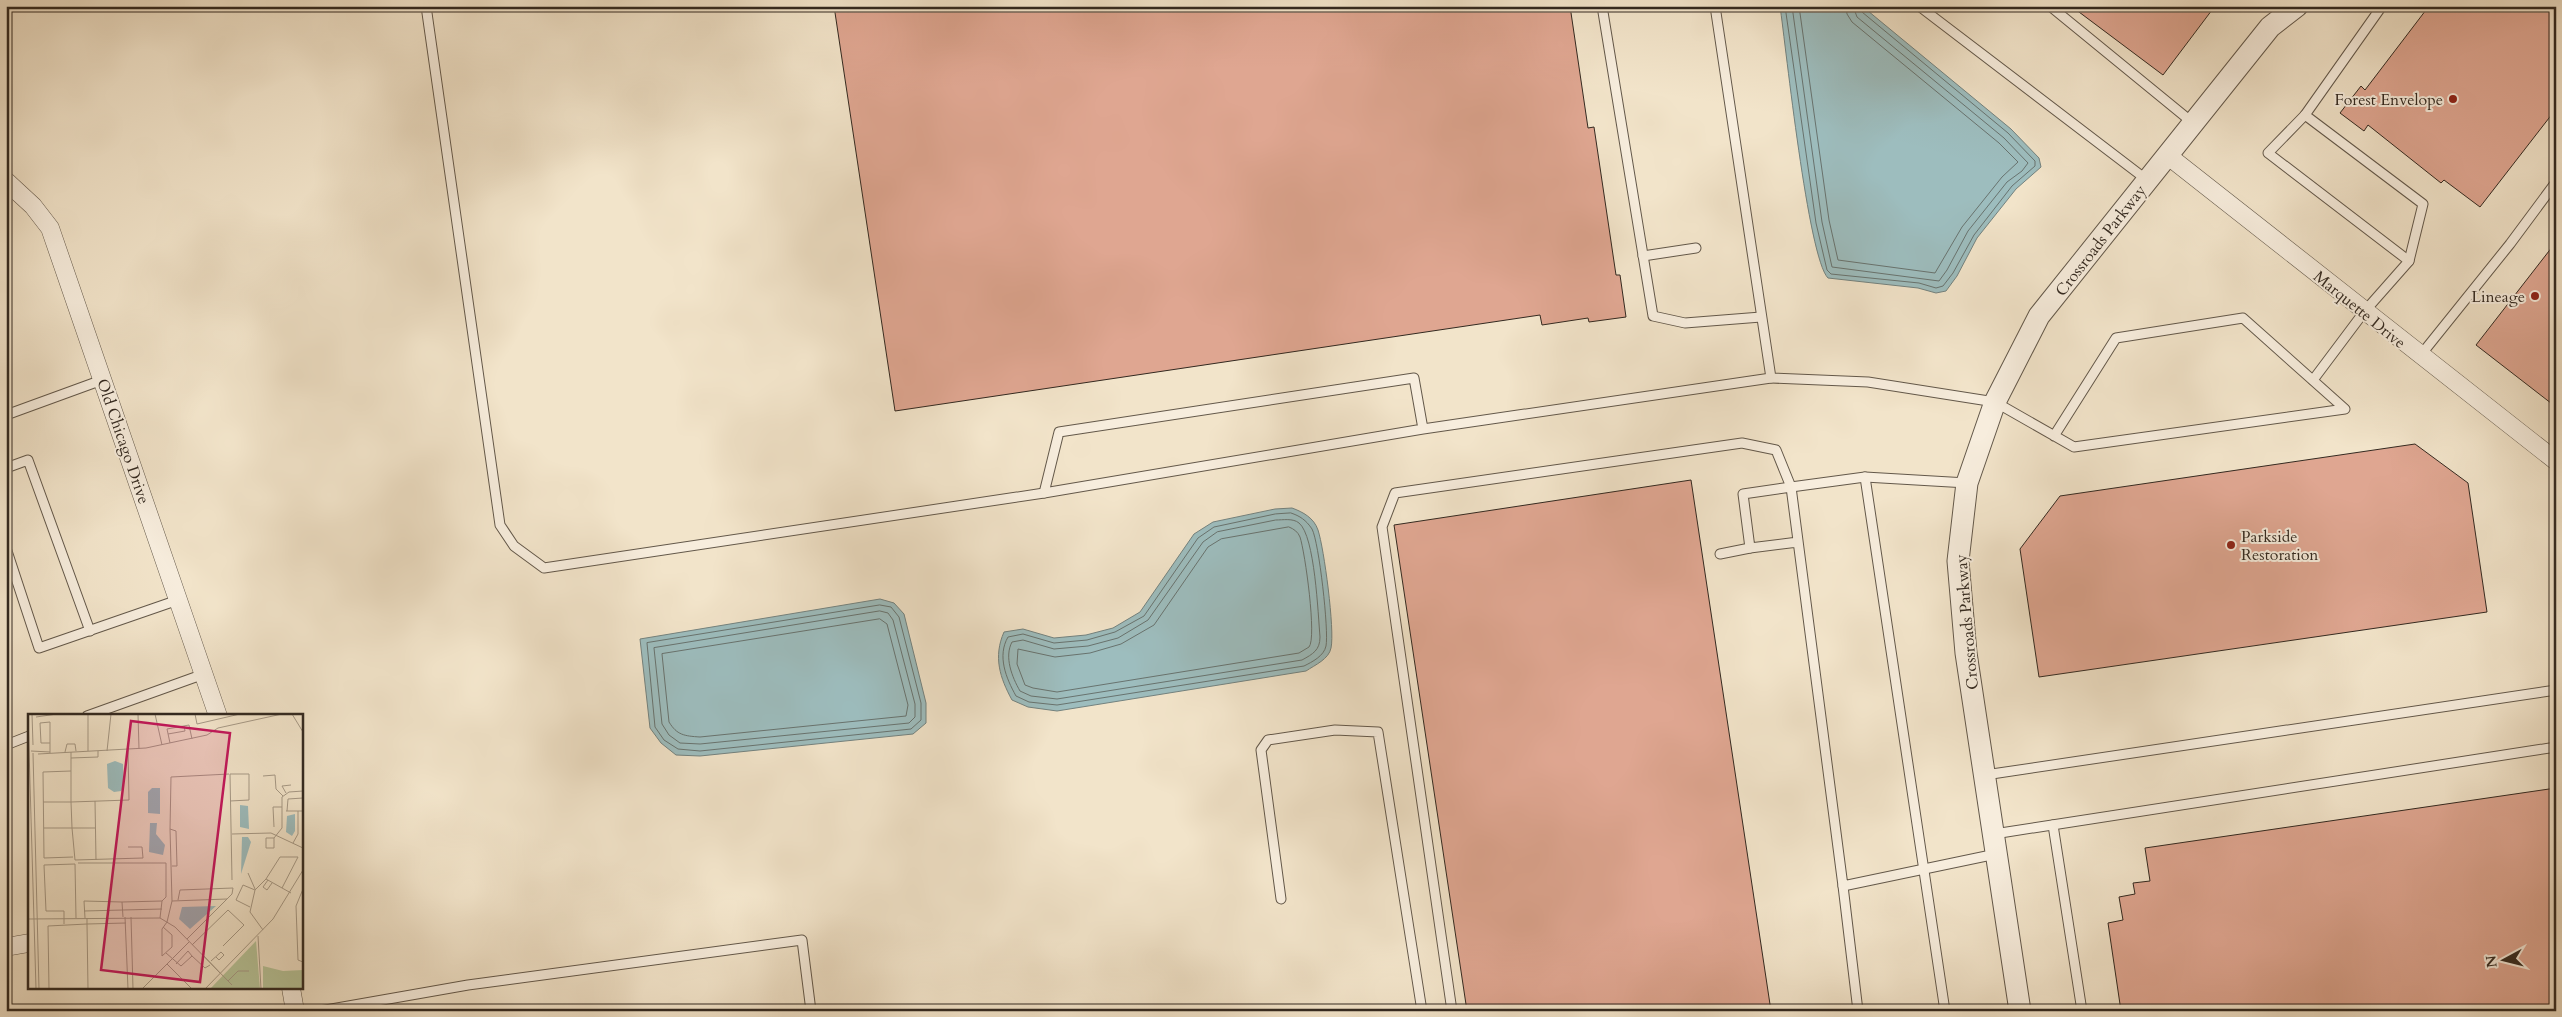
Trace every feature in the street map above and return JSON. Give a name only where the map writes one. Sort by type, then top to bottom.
[{"type":"street","name":"Crossroads Parkway","points":[[2020,1011],[1966,653],[1958,561],[1967,483],[1995,402],[2039,316],[2270,27],[2280,6]]},
{"type":"street","name":"Crossroads Parkway","points":[[2270,27],[2297,6]]},
{"type":"street","name":"Marquette Drive","points":[[2167,155],[2364,312],[2556,461]]},
{"type":"street","name":"Old Chicago Drive","points":[[6,181],[33,206],[50,228],[217,714]]},
{"type":"street","points":[[6,947],[28,943]]},
{"type":"street","points":[[291,990],[295,1011]]},
{"type":"lane","points":[[426,6],[500,526],[514,546],[544,568],[1044,493],[1422,428],[1771,378],[1868,382],[1995,402],[2074,448],[2345,409],[2243,318],[2116,338],[2054,436]]},
{"type":"lane","points":[[1602,6],[1653,316],[1685,323],[1761,317]]},
{"type":"lane","points":[[1715,6],[1771,378]]},
{"type":"lane","points":[[1919,6],[2147,180]]},
{"type":"lane","points":[[2050,6],[2193,123]]},
{"type":"lane","points":[[2382,6],[2305,115],[2268,153],[2409,261]]},
{"type":"lane","points":[[2305,115],[2423,204],[2409,261],[2364,312],[2313,380]]},
{"type":"lane","points":[[2420,356],[2510,244],[2556,182]]},
{"type":"lane","points":[[1643,256],[1696,248]]},
{"type":"lane","points":[[1044,493],[1058,432],[1414,378],[1422,428]]},
{"type":"lane","points":[[6,415],[102,380]]},
{"type":"lane","points":[[1452,1011],[1382,526],[1395,493],[1742,443],[1776,450],[1791,487],[1858,1011]]},
{"type":"lane","points":[[6,468],[28,460],[90,631]]},
{"type":"lane","points":[[1750,548],[1743,494],[1866,478],[1967,483]]},
{"type":"lane","points":[[1866,478],[1945,1011]]},
{"type":"lane","points":[[1720,554],[1798,542]]},
{"type":"lane","points":[[6,548],[38,648],[178,600]]},
{"type":"lane","points":[[93,714],[204,674]]},
{"type":"lane","points":[[1984,775],[2556,690]]},
{"type":"lane","points":[[1281,899],[1261,750],[1268,740],[1335,730],[1378,732],[1422,1011]]},
{"type":"lane","points":[[6,744],[28,736]]},
{"type":"lane","points":[[1843,886],[1908,873],[2053,825],[2556,747]]},
{"type":"lane","points":[[2053,825],[2082,1011]]},
{"type":"lane","points":[[320,1011],[468,985],[802,940],[811,1011]]},
{"type":"water","points":[[1780,6],[1862,6],[2011,129],[2039,158],[2041,167],[2016,189],[1977,238],[1957,276],[1946,291],[1936,293],[1918,288],[1828,278],[1820,262],[1806,194]]},
{"type":"water","points":[[1292,508],[1311,519],[1318,530],[1328,589],[1332,638],[1330,652],[1325,659],[1306,671],[1057,711],[1028,707],[1012,700],[1004,684],[999,667],[999,650],[1004,632],[1023,629],[1054,638],[1086,635],[1113,628],[1140,612],[1194,534],[1213,522],[1275,509]]},
{"type":"water","points":[[880,599],[894,603],[904,614],[926,703],[926,723],[913,734],[700,756],[676,755],[661,743],[650,728],[640,639]]},
{"type":"building","points":[[834,6],[1570,6],[1588,128],[1594,127],[1616,275],[1620,275],[1626,317],[1589,322],[1588,318],[1542,325],[1540,315],[895,411]]},
{"type":"building","points":[[2071,6],[2215,6],[2163,75]]},
{"type":"building","name":"Forest Envelope","points":[[2429,6],[2556,6],[2556,109],[2480,207],[2444,180],[2441,183],[2368,125],[2364,131],[2340,113],[2361,86],[2365,90]]},
{"type":"building","name":"Lineage","points":[[2556,242],[2556,407],[2476,345]]},
{"type":"building","points":[[2415,444],[2468,483],[2487,612],[2039,677],[2020,549],[2060,496]]},
{"type":"building","points":[[1691,480],[1771,1011],[1467,1011],[1394,525]]},
{"type":"building","points":[[2556,788],[2556,1011],[2121,1011],[2108,923],[2123,920],[2119,897],[2135,894],[2133,883],[2150,881],[2145,848]]},
{"type":"place","name":"Forest Envelope","points":[[2453,99]]},
{"type":"place","name":"Lineage","points":[[2535,296]]},
{"type":"place","name":"Parkside Restoration","points":[[2231,545]]}]
